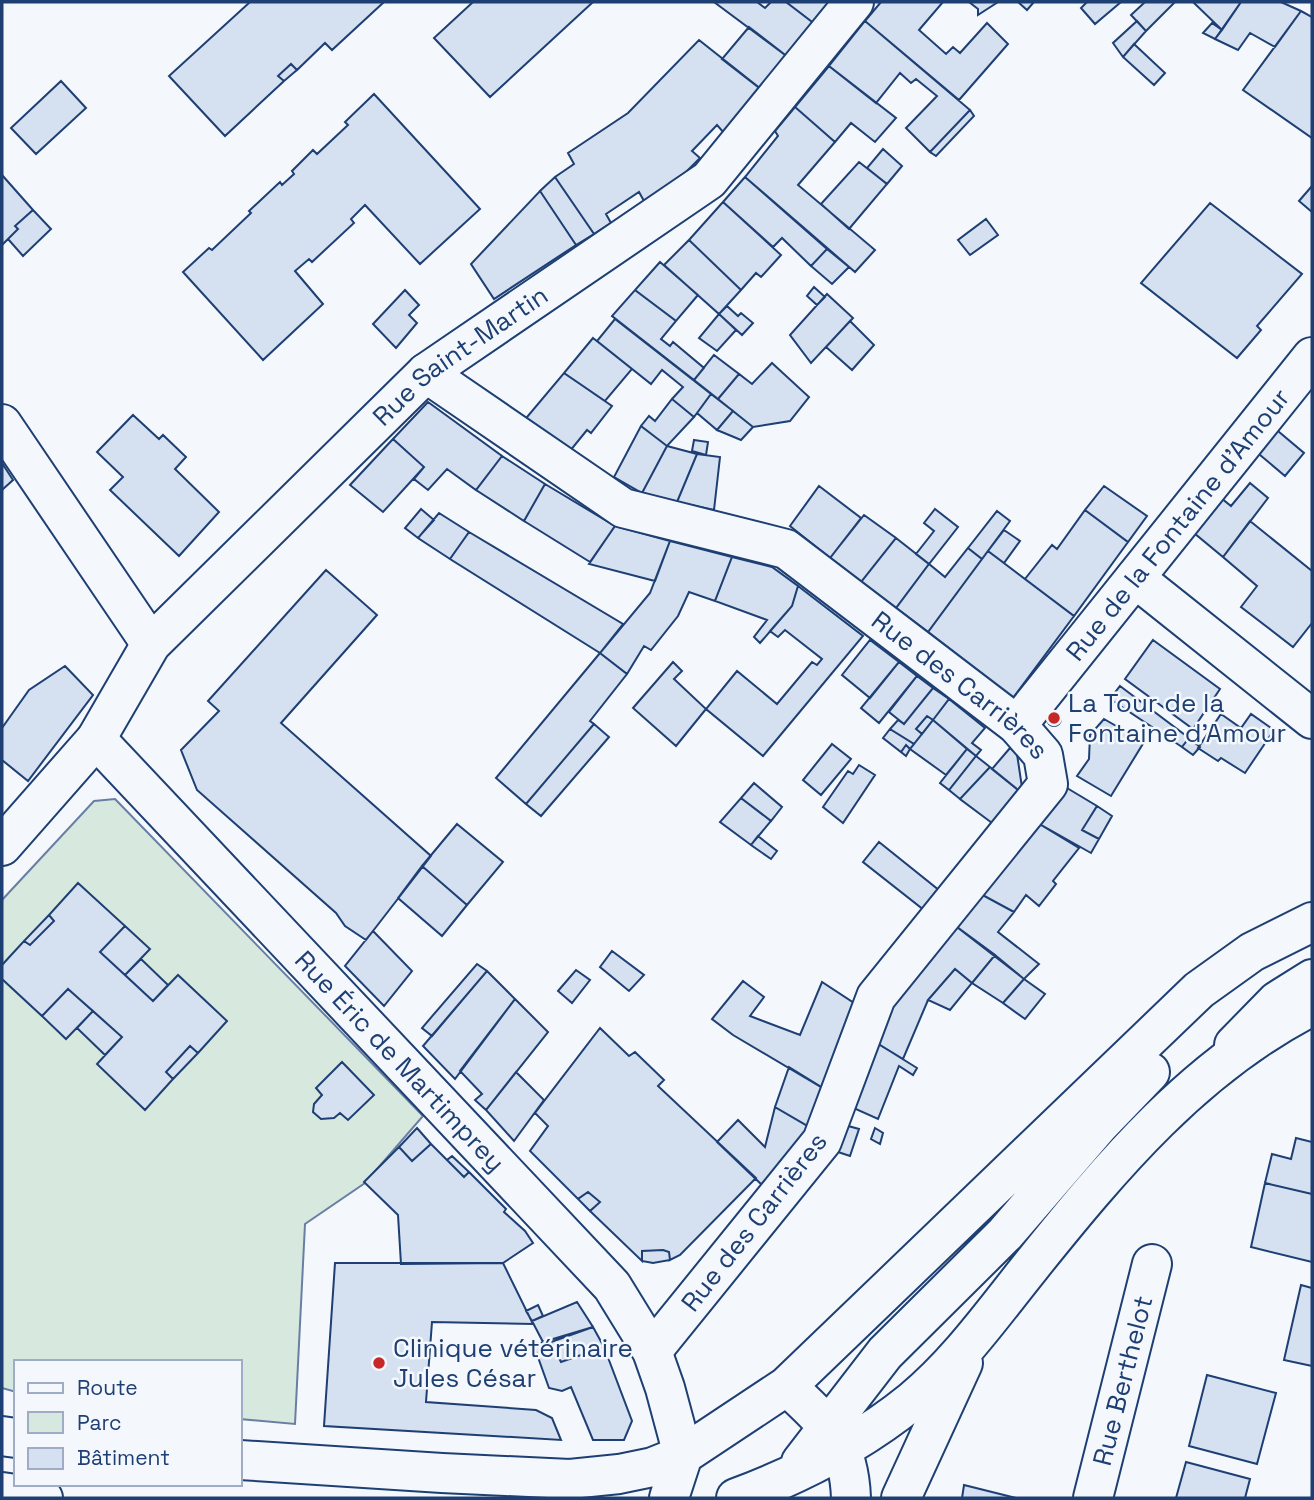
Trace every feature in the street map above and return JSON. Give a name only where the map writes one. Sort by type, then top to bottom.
[{"type":"street","name":"Rue Saint-Martin","points":[[2,846],[96,739],[150,644],[426,373],[709,180],[854,2]]},
{"type":"street","name":"Rue de la Fontaine d'Amour","points":[[1017,725],[1312,356]]},
{"type":"street","name":"Rue des Carrières","points":[[426,373],[623,508],[786,549],[1017,725],[1043,755],[1048,784],[876,997],[822,1140],[652,1351]]},
{"type":"street","points":[[2,424],[150,644]]},
{"type":"street","points":[[1135,578],[1312,719]]},
{"type":"street","name":"Rue Éric de Martimprey","points":[[96,739],[612,1286],[652,1351],[683,1455]]},
{"type":"street","points":[[242,1460],[442,1474],[570,1479],[653,1467],[683,1455],[787,1386],[1199,990],[1252,952],[1310,922]]},
{"type":"street","points":[[835,1437],[911,1401],[937,1378],[975,1336],[1111,1170],[1277,1001],[1312,979]]},
{"type":"street","points":[[736,1498],[786,1487],[835,1437],[885,1353],[1004,1234],[1099,1125],[1172,1048],[1199,990]]},
{"type":"street","points":[[1204,1077],[1274,1025],[1312,1006]]},
{"type":"street","name":"Rue Berthelot","points":[[1093,1498],[1152,1264]]},
{"type":"street","points":[[901,1498],[975,1336]]},
{"type":"street","points":[[787,1386],[835,1437],[847,1467],[851,1498]]},
{"type":"street","points":[[669,1498],[683,1455]]},
{"type":"street","points":[[2,1492],[43,1498]]},
{"type":"green space","points":[[115,799],[423,1116],[365,1183],[305,1224],[295,1424],[242,1419],[242,1360],[14,1360],[14,1391],[2,1388],[2,900],[94,801]]},
{"type":"building","points":[[250,2],[384,2],[332,50],[325,43],[297,70],[291,64],[278,76],[284,81],[225,136],[169,76]]},
{"type":"building","points":[[473,2],[593,2],[490,97],[434,38]]},
{"type":"building","points":[[714,2],[757,2],[765,8],[771,2],[786,2],[816,25],[789,58]]},
{"type":"building","points":[[786,2],[836,2],[816,25]]},
{"type":"building","points":[[881,2],[943,2],[919,30],[946,54],[953,47],[960,53],[987,23],[1008,44],[959,100],[865,21]]},
{"type":"building","points":[[969,2],[998,2],[978,15],[978,9]]},
{"type":"building","points":[[1018,2],[1034,2],[1027,10]]},
{"type":"building","points":[[1087,2],[1121,2],[1095,24],[1081,8]]},
{"type":"building","points":[[1145,2],[1175,2],[1146,31],[1131,15]]},
{"type":"building","points":[[1193,2],[1241,2],[1222,30]]},
{"type":"building","points":[[1241,2],[1281,2],[1301,11],[1275,47],[1250,33],[1238,50],[1215,39]]},
{"type":"building","points":[[1301,11],[1312,17],[1312,138],[1243,90]]},
{"type":"building","points":[[865,21],[970,110],[930,152],[906,128],[937,96],[916,79],[911,83],[900,73],[876,103],[829,66]]},
{"type":"building","points":[[1137,21],[1146,31],[1123,57],[1113,43]]},
{"type":"building","points":[[1212,23],[1222,30],[1215,39],[1203,33]]},
{"type":"building","points":[[749,27],[789,58],[762,90],[722,59]]},
{"type":"building","points":[[699,40],[762,90],[724,133],[717,125],[692,151],[700,158],[684,174],[644,201],[639,192],[606,214],[611,223],[594,234],[555,177],[574,164],[568,153],[628,113]]},
{"type":"building","points":[[1134,44],[1165,73],[1154,85],[1123,57]]},
{"type":"building","points":[[291,64],[297,70],[284,81],[278,76]]},
{"type":"building","points":[[829,66],[896,118],[875,142],[851,123],[835,142],[795,107]]},
{"type":"building","points":[[61,81],[86,108],[36,154],[11,128]]},
{"type":"building","points":[[374,94],[480,209],[420,264],[365,205],[351,219],[354,223],[312,262],[309,259],[295,271],[323,304],[263,360],[183,272],[209,248],[212,250],[280,182],[282,185],[294,174],[292,171],[313,150],[317,154],[348,125],[345,122]]},
{"type":"building","points":[[795,107],[835,142],[798,185],[875,250],[855,272],[745,177],[778,136],[775,131]]},
{"type":"building","points":[[970,110],[974,116],[936,156],[930,152]]},
{"type":"building","points":[[883,149],[902,166],[887,184],[867,168]]},
{"type":"building","points":[[859,162],[887,184],[849,229],[821,204]]},
{"type":"building","points":[[2,175],[33,210],[15,226],[18,229],[2,245]]},
{"type":"building","points":[[555,177],[594,234],[576,245],[540,191]]},
{"type":"building","points":[[745,177],[827,249],[811,266],[782,238],[773,247],[723,202]]},
{"type":"building","points":[[1312,186],[1312,212],[1299,201]]},
{"type":"building","points":[[540,191],[576,245],[494,299],[471,264]]},
{"type":"building","points":[[723,202],[781,255],[761,277],[756,273],[741,290],[689,240]]},
{"type":"building","points":[[1210,203],[1302,274],[1257,326],[1261,330],[1237,358],[1141,283]]},
{"type":"building","points":[[33,210],[51,229],[23,256],[8,239],[18,229],[15,226]]},
{"type":"building","points":[[986,219],[998,235],[970,255],[958,240]]},
{"type":"building","points":[[689,240],[741,290],[719,314],[664,265]]},
{"type":"building","points":[[827,249],[849,267],[832,284],[811,266]]},
{"type":"building","points":[[660,262],[698,295],[676,321],[635,290]]},
{"type":"building","points":[[814,287],[825,297],[817,305],[807,296]]},
{"type":"building","points":[[405,290],[419,305],[409,315],[417,323],[396,348],[373,324]]},
{"type":"building","points":[[635,290],[676,321],[661,339],[670,346],[673,342],[704,368],[694,380],[612,316]]},
{"type":"building","points":[[827,294],[853,318],[811,363],[790,335]]},
{"type":"building","points":[[727,306],[738,316],[741,313],[753,323],[742,335],[719,314]]},
{"type":"building","points":[[719,314],[736,330],[717,351],[699,338]]},
{"type":"building","points":[[615,319],[711,394],[694,417],[672,399],[683,387],[662,370],[651,384],[597,341]]},
{"type":"building","points":[[850,321],[874,345],[852,370],[826,347]]},
{"type":"building","points":[[593,338],[632,369],[605,401],[564,373]]},
{"type":"building","points":[[714,355],[739,374],[718,399],[694,380]]},
{"type":"building","points":[[772,363],[809,397],[790,421],[753,427],[718,399],[739,374],[752,384]]},
{"type":"building","points":[[564,373],[612,406],[591,433],[587,430],[570,451],[522,423]]},
{"type":"building","points":[[711,394],[733,411],[717,430],[697,413]]},
{"type":"building","points":[[672,399],[694,417],[667,446],[641,426],[649,416],[655,421]]},
{"type":"building","points":[[428,402],[502,456],[476,490],[447,469],[428,490],[414,479],[424,467],[393,439]]},
{"type":"building","points":[[733,411],[753,427],[741,440],[717,430]]},
{"type":"building","points":[[133,415],[159,439],[163,435],[186,457],[175,469],[219,512],[179,556],[110,490],[123,477],[97,452]]},
{"type":"building","points":[[641,426],[667,446],[642,493],[614,477]]},
{"type":"building","points":[[1272,426],[1304,453],[1285,476],[1253,449]]},
{"type":"building","points":[[393,439],[424,467],[383,512],[350,485]]},
{"type":"building","points":[[694,440],[708,442],[706,455],[692,451]]},
{"type":"building","points":[[667,446],[697,454],[677,502],[642,493]]},
{"type":"building","points":[[697,454],[720,457],[714,510],[677,502]]},
{"type":"building","points":[[502,456],[545,484],[524,521],[476,490]]},
{"type":"building","points":[[2,463],[13,480],[2,490]]},
{"type":"building","points":[[1250,483],[1268,498],[1223,557],[1188,528],[1216,494],[1231,506]]},
{"type":"building","points":[[545,484],[615,526],[590,562],[524,521]]},
{"type":"building","points":[[819,486],[861,518],[830,558],[790,526]]},
{"type":"building","points":[[1104,486],[1147,516],[1128,542],[1085,510]]},
{"type":"building","points":[[421,509],[434,520],[418,538],[405,528]]},
{"type":"building","points":[[935,509],[958,527],[929,564],[916,554],[934,531],[924,523]]},
{"type":"building","points":[[1085,510],[1128,542],[1074,616],[1025,579],[1052,545],[1057,549]]},
{"type":"building","points":[[997,511],[1010,521],[982,559],[968,548]]},
{"type":"building","points":[[439,513],[469,532],[450,559],[418,538]]},
{"type":"building","points":[[864,515],[896,538],[861,582],[830,558]]},
{"type":"building","points":[[1250,521],[1312,571],[1312,623],[1293,647],[1241,607],[1257,586],[1223,557]]},
{"type":"building","points":[[615,526],[670,541],[655,581],[589,564]]},
{"type":"building","points":[[1004,530],[1020,541],[1004,563],[988,551]]},
{"type":"building","points":[[469,532],[623,624],[600,653],[450,559]]},
{"type":"building","points":[[896,538],[929,564],[896,608],[861,582]]},
{"type":"building","points":[[670,541],[732,557],[715,601],[689,592],[678,616],[651,650],[644,646],[627,674],[600,653],[650,593]]},
{"type":"building","points":[[968,548],[982,559],[928,632],[896,608],[929,564],[945,577]]},
{"type":"building","points":[[988,551],[1074,616],[1013,698],[928,632]]},
{"type":"building","points":[[732,557],[772,567],[798,586],[792,606],[760,643],[754,637],[767,620],[715,601]]},
{"type":"building","points":[[326,570],[377,615],[281,723],[431,856],[366,940],[345,926],[336,913],[197,790],[181,750],[219,711],[208,701]]},
{"type":"building","points":[[798,586],[863,636],[763,756],[706,709],[737,671],[777,704],[812,662],[817,665],[822,659],[785,630],[778,637],[770,631],[792,606]]},
{"type":"building","points":[[870,640],[899,662],[870,698],[842,675]]},
{"type":"building","points":[[1153,640],[1220,689],[1193,729],[1125,679]]},
{"type":"building","points":[[600,653],[627,674],[590,721],[594,724],[526,804],[496,778]]},
{"type":"building","points":[[673,662],[682,671],[674,679],[706,709],[676,746],[633,708]]},
{"type":"building","points":[[899,662],[917,676],[879,723],[861,708]]},
{"type":"building","points":[[65,666],[93,695],[28,781],[2,760],[2,728],[29,690]]},
{"type":"building","points":[[917,676],[933,688],[904,724],[889,712]]},
{"type":"building","points":[[1120,686],[1189,738],[1182,747],[1110,699]]},
{"type":"building","points":[[933,688],[949,699],[933,720],[927,716],[916,729],[922,734],[914,744],[890,729],[898,720],[904,724]]},
{"type":"building","points":[[949,699],[985,728],[972,743],[981,750],[976,756],[933,720]]},
{"type":"building","name":"La Tour de la Fontaine d'Amour","points":[[1051,712],[1057,712],[1061,719],[1057,726],[1051,726],[1047,722],[1047,716]]},
{"type":"building","points":[[1221,714],[1241,728],[1251,714],[1274,730],[1245,773],[1198,748]]},
{"type":"building","points":[[927,716],[933,720],[922,734],[916,729]]},
{"type":"building","points":[[1104,719],[1144,742],[1111,796],[1077,776],[1089,759],[1090,735]]},
{"type":"building","points":[[933,720],[967,749],[946,775],[910,749]]},
{"type":"building","points":[[594,724],[609,737],[541,816],[526,804]]},
{"type":"building","points":[[890,729],[914,744],[910,749],[906,745],[901,752],[883,738]]},
{"type":"building","points":[[1189,738],[1200,747],[1193,755],[1182,747]]},
{"type":"building","points":[[832,744],[851,759],[821,795],[803,780]]},
{"type":"building","points":[[906,745],[910,749],[906,756],[901,752]]},
{"type":"building","points":[[1010,748],[1017,754],[1023,794],[992,769]]},
{"type":"building","points":[[967,749],[976,756],[949,790],[940,783]]},
{"type":"building","points":[[976,756],[990,767],[960,799],[949,790]]},
{"type":"building","points":[[859,765],[875,775],[843,823],[823,807],[848,771],[853,774]]},
{"type":"building","points":[[990,767],[1023,794],[996,826],[960,799]]},
{"type":"building","points":[[754,783],[782,807],[771,821],[741,798]]},
{"type":"building","points":[[1062,785],[1097,806],[1082,830],[1099,839],[1091,853],[1036,822]]},
{"type":"building","points":[[741,798],[771,821],[751,845],[720,822]]},
{"type":"building","points":[[1097,806],[1112,816],[1099,839],[1082,830]]},
{"type":"building","points":[[1036,822],[1079,848],[1053,881],[1056,884],[1039,906],[1026,895],[1014,912],[977,892]]},
{"type":"building","points":[[457,824],[503,862],[467,905],[422,866]]},
{"type":"building","points":[[758,836],[777,851],[771,859],[751,845]]},
{"type":"building","points":[[879,842],[940,891],[924,910],[863,862]]},
{"type":"building","points":[[422,866],[467,905],[442,936],[398,898]]},
{"type":"building","points":[[78,883],[125,926],[100,952],[153,1001],[178,975],[227,1021],[198,1053],[190,1046],[166,1072],[173,1079],[145,1110],[97,1064],[122,1037],[68,989],[42,1016],[2,979],[2,965],[24,941],[30,945],[54,921],[49,915]]},
{"type":"building","points":[[977,892],[1014,912],[998,932],[1039,964],[1024,979],[949,921]]},
{"type":"building","points":[[49,915],[54,921],[30,945],[24,941]]},
{"type":"building","points":[[949,921],[995,955],[972,983],[955,969],[928,1000],[903,1059],[872,1040],[899,981]]},
{"type":"building","points":[[125,926],[150,949],[125,975],[100,952]]},
{"type":"building","points":[[373,931],[412,971],[384,1006],[345,966]]},
{"type":"building","points":[[612,951],[644,975],[629,991],[600,967]]},
{"type":"building","points":[[995,955],[1024,979],[1003,1003],[972,983]]},
{"type":"building","points":[[141,959],[168,985],[153,1001],[125,975]]},
{"type":"building","points":[[477,964],[487,971],[432,1036],[422,1028]]},
{"type":"building","points":[[955,969],[972,983],[950,1010],[928,1000]]},
{"type":"building","points":[[576,970],[590,980],[572,1003],[558,991]]},
{"type":"building","points":[[487,971],[515,999],[455,1079],[423,1046]]},
{"type":"building","points":[[1024,979],[1045,994],[1025,1019],[1003,1003]]},
{"type":"building","points":[[743,981],[764,997],[750,1016],[800,1035],[822,982],[857,1005],[826,1090],[733,1035],[712,1019]]},
{"type":"building","points":[[68,989],[93,1011],[66,1039],[42,1016]]},
{"type":"building","points":[[515,999],[548,1032],[486,1110],[475,1100],[482,1094],[460,1071]]},
{"type":"building","points":[[93,1011],[122,1037],[105,1055],[77,1028]]},
{"type":"building","points":[[600,1028],[629,1056],[635,1052],[664,1080],[658,1086],[756,1178],[680,1255],[670,1260],[669,1252],[663,1250],[642,1251],[642,1261],[590,1211],[600,1202],[588,1192],[578,1199],[530,1151],[548,1126],[535,1113]]},
{"type":"building","points":[[872,1040],[917,1068],[913,1075],[899,1066],[878,1119],[849,1106]]},
{"type":"building","points":[[190,1046],[198,1053],[173,1079],[166,1072]]},
{"type":"building","points":[[342,1062],[374,1095],[348,1120],[340,1113],[334,1118],[321,1119],[313,1112],[314,1104],[322,1095],[316,1088]]},
{"type":"building","points":[[789,1067],[826,1090],[811,1128],[775,1107]]},
{"type":"building","points":[[516,1072],[544,1100],[514,1141],[486,1110]]},
{"type":"building","points":[[775,1107],[811,1128],[762,1185],[717,1142],[738,1120],[765,1147]]},
{"type":"building","points":[[841,1124],[859,1129],[850,1156],[832,1150]]},
{"type":"building","points":[[417,1128],[431,1144],[412,1161],[399,1147]]},
{"type":"building","points":[[875,1128],[883,1133],[880,1144],[871,1139]]},
{"type":"building","points":[[1296,1138],[1312,1142],[1312,1194],[1265,1183],[1272,1154],[1291,1159]]},
{"type":"building","points":[[431,1144],[464,1177],[469,1172],[506,1209],[504,1212],[525,1231],[533,1243],[503,1263],[401,1264],[398,1215],[364,1182],[399,1147],[412,1161]]},
{"type":"building","points":[[452,1156],[469,1172],[464,1177],[447,1160]]},
{"type":"building","points":[[1265,1183],[1312,1194],[1312,1262],[1251,1247]]},
{"type":"building","points":[[588,1192],[600,1202],[590,1211],[578,1199]]},
{"type":"building","points":[[642,1251],[669,1252],[670,1260],[653,1263],[642,1261]]},
{"type":"building","name":"Clinique vétérinaire Jules César","points":[[335,1263],[503,1263],[533,1324],[432,1322],[426,1402],[536,1410],[552,1418],[561,1440],[324,1426]]},
{"type":"building","points":[[1301,1285],[1312,1288],[1312,1366],[1284,1360]]},
{"type":"building","points":[[577,1302],[593,1327],[543,1342],[532,1321]]},
{"type":"building","points":[[538,1305],[543,1316],[532,1321],[526,1311]]},
{"type":"building","points":[[593,1327],[604,1347],[561,1362],[551,1342]]},
{"type":"building","points":[[551,1342],[561,1362],[604,1347],[632,1421],[624,1440],[593,1440],[571,1387],[562,1391],[549,1388],[534,1346]]},
{"type":"building","points":[[1207,1375],[1276,1393],[1257,1464],[1189,1446]]},
{"type":"building","points":[[1186,1462],[1250,1479],[1245,1498],[1176,1498]]},
{"type":"building","points":[[964,1485],[1016,1498],[962,1498]]},
{"type":"place","name":"La Tour de la Fontaine d'Amour","points":[[1054,718]]},
{"type":"place","name":"Clinique vétérinaire Jules César","points":[[379,1363]]}]
